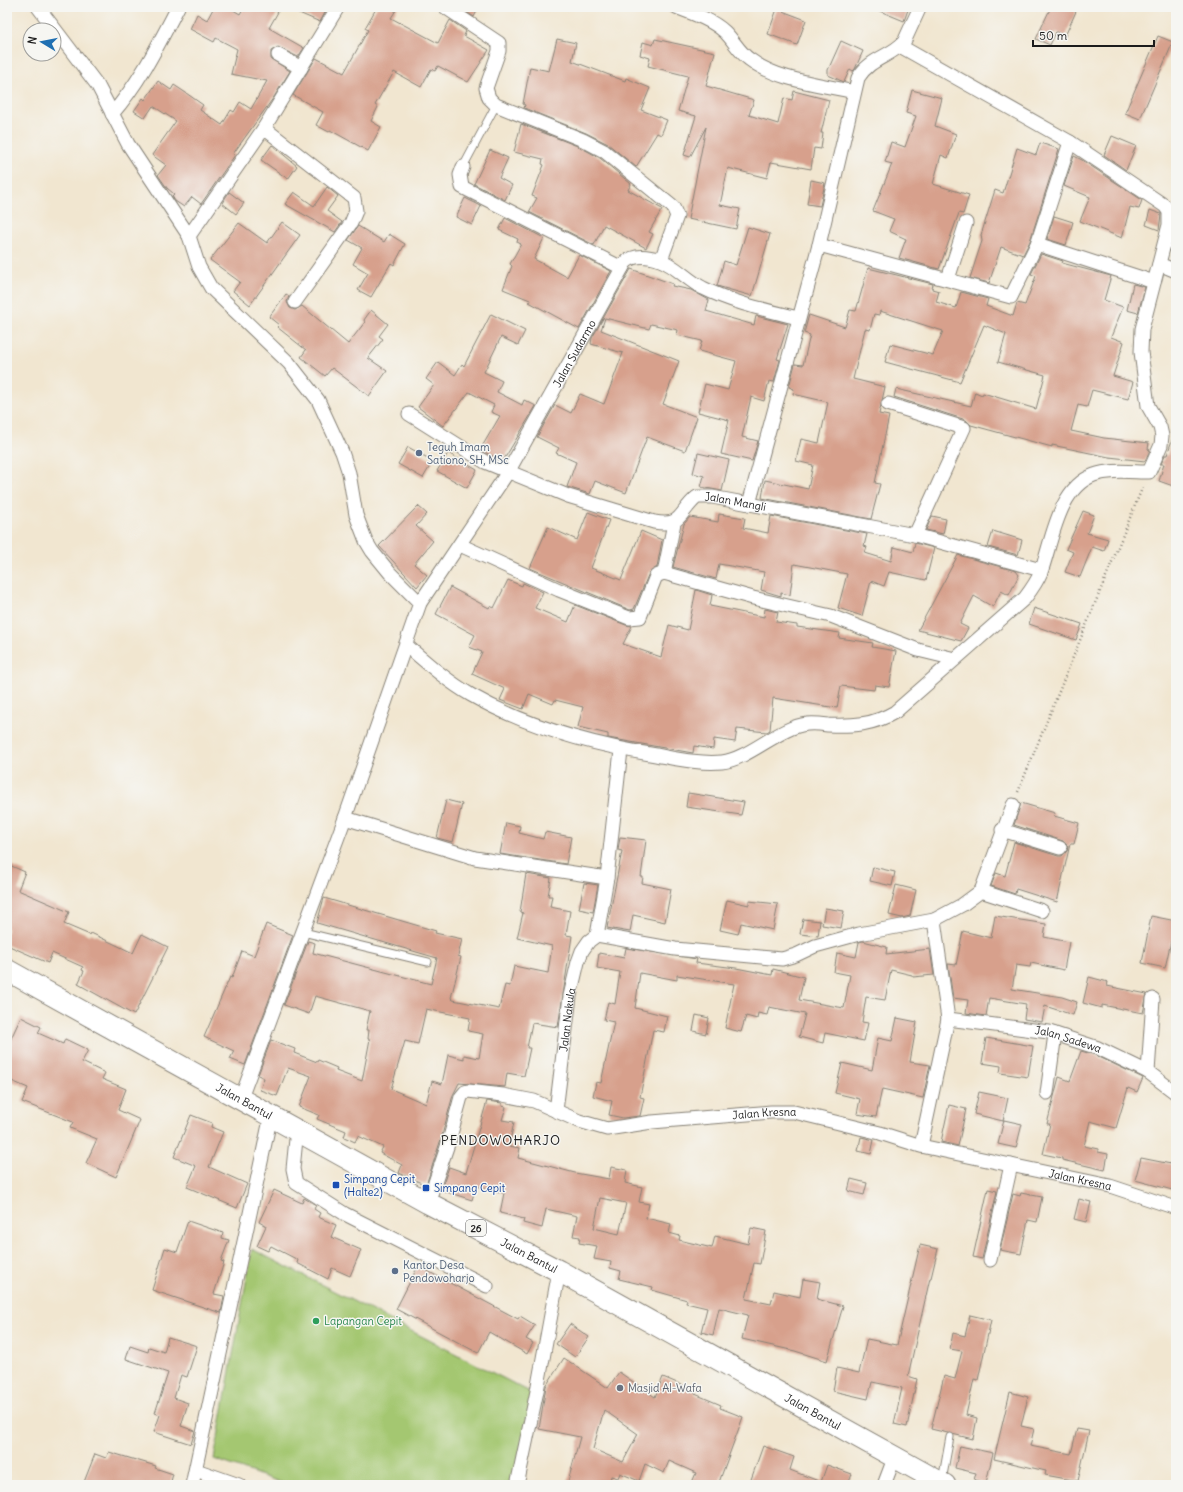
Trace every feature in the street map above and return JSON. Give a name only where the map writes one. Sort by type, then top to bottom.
[{"type":"main road","name":"Jalan Bantul","points":[[7,970],[241,1098],[428,1203],[559,1271],[895,1456],[943,1484]]},
{"type":"street","points":[[38,7],[91,75],[128,144],[188,236],[199,267],[211,288],[289,363],[318,400],[342,452],[349,473],[356,515],[366,540],[372,551],[390,573],[420,603]]},
{"type":"street","points":[[112,114],[130,94],[178,7]]},
{"type":"street","points":[[188,236],[264,128],[338,7]]},
{"type":"street","points":[[445,7],[497,40],[499,43],[499,51],[486,88],[489,98],[496,105],[562,130],[597,148],[673,207],[677,216],[660,260]]},
{"type":"street","points":[[676,7],[692,13],[725,32],[738,49],[750,60],[766,69],[784,76],[854,92]]},
{"type":"street","points":[[749,504],[798,318],[819,245],[858,78],[864,68],[900,46],[909,34],[920,7]]},
{"type":"street","points":[[406,645],[447,679],[470,694],[492,706],[557,731],[621,750],[704,763],[724,762],[745,753],[792,728],[808,724],[854,726],[874,722],[895,712],[1025,598],[1038,580],[1042,570],[1044,556],[1065,502],[1081,483],[1093,475],[1105,473],[1149,472],[1161,445],[1162,436],[1160,427],[1148,406],[1141,352],[1142,329],[1170,225],[1169,212],[1165,206],[1070,142],[900,46]]},
{"type":"street","points":[[278,55],[301,68]]},
{"type":"street","points":[[264,128],[354,198],[357,207],[355,216],[341,238],[295,302]]},
{"type":"street","points":[[819,245],[1011,297],[1037,244],[1070,142]]},
{"type":"street","points":[[463,167],[460,175],[462,187],[622,268]]},
{"type":"street","points":[[948,279],[966,223]]},
{"type":"street","points":[[1037,244],[1154,282]]},
{"type":"street","name":"Jalan Sudarmo","points":[[241,1098],[345,818],[420,603],[508,472],[622,268],[632,258],[647,257],[660,260],[693,283],[724,297],[798,318]]},
{"type":"street","points":[[1159,264],[1176,271]]},
{"type":"street","points":[[888,404],[964,428],[915,535]]},
{"type":"street","points":[[409,414],[467,452],[508,472],[568,496],[654,522],[668,524],[674,523],[664,574]]},
{"type":"street","name":"Jalan Mangli","points":[[674,523],[693,501],[703,496],[915,535],[1042,570]]},
{"type":"street","points":[[460,544],[559,590],[635,619],[640,617],[643,612],[656,576],[664,574],[753,598],[831,616],[918,650],[955,659]]},
{"type":"street","points":[[621,750],[607,878],[597,935],[675,949],[782,959],[796,956],[815,946],[859,934],[934,920],[981,891],[1002,830],[1013,806]]},
{"type":"street","points":[[345,818],[475,858],[607,878]]},
{"type":"street","points":[[1002,830],[1060,848]]},
{"type":"street","points":[[981,891],[1042,911]]},
{"type":"street","points":[[921,1146],[948,1019],[934,920]]},
{"type":"street","name":"Jalan Nakula","points":[[556,1111],[570,996],[582,951],[589,941],[597,935]]},
{"type":"street","points":[[1148,1072],[1154,999]]},
{"type":"street","name":"Jalan Sadewa","points":[[948,1019],[980,1022],[1055,1034],[1098,1048],[1148,1072],[1176,1093]]},
{"type":"street","points":[[1047,1093],[1055,1034]]},
{"type":"street","name":"Jalan Kresna","points":[[428,1203],[449,1141],[460,1101],[465,1092],[480,1092],[534,1101],[594,1126],[607,1129],[652,1122],[771,1112],[794,1112],[880,1133],[921,1146],[1110,1186],[1176,1208]]},
{"type":"street","points":[[192,1485],[271,1115]]},
{"type":"street","points":[[297,1129],[293,1169],[296,1183],[345,1214],[487,1286]]},
{"type":"street","points":[[990,1260],[1011,1165]]},
{"type":"street","points":[[517,1485],[537,1391],[559,1271]]},
{"type":"street","points":[[884,1485],[895,1456]]},
{"type":"street","points":[[196,1470],[239,1485]]},
{"type":"lane","points":[[463,167],[496,105]]},
{"type":"lane","points":[[303,932],[428,962]]},
{"type":"lane","points":[[943,1484],[950,1437]]},
{"type":"path","points":[[1013,806],[1080,636],[1149,472]]},
{"type":"green space","name":"Lapangan Cepit","points":[[252,1249],[534,1394],[514,1485],[288,1485],[214,1459]]},
{"type":"building","points":[[214,7],[228,7],[240,14],[244,7],[269,7],[278,12],[269,28],[304,48],[298,57],[278,47],[271,51],[271,59],[290,71],[274,97],[233,154],[235,155],[201,204],[192,197],[184,207],[175,201],[172,196],[174,194],[167,188],[158,175],[166,165],[152,155],[176,121],[153,106],[145,118],[134,111],[143,98],[145,100],[158,81],[171,90],[174,85],[186,93],[203,105],[200,110],[222,125],[231,110],[234,112],[240,102],[251,109],[267,81],[231,74],[237,49],[216,38],[214,42],[190,29],[197,14],[207,20]]},
{"type":"building","points":[[285,7],[328,7],[320,22]]},
{"type":"building","points":[[377,7],[398,7],[391,18],[438,43],[450,20],[466,31],[464,36],[489,50],[468,82],[438,66],[435,71],[431,69],[421,87],[394,72],[375,105],[378,107],[371,121],[381,127],[368,151],[330,130],[329,132],[316,125],[323,112],[293,95],[316,58],[344,73],[368,30],[365,28]]},
{"type":"building","points":[[459,7],[479,7],[474,17]]},
{"type":"building","points":[[870,7],[909,7],[904,21]]},
{"type":"building","points":[[1051,7],[1078,7],[1065,36],[1056,32],[1050,45],[1036,39]]},
{"type":"building","points":[[777,9],[806,20],[797,45],[768,34]]},
{"type":"building","points":[[1158,36],[1173,42],[1140,119],[1125,113]]},
{"type":"building","points":[[557,39],[576,43],[572,61],[625,81],[626,78],[650,88],[641,110],[667,120],[661,135],[657,133],[636,167],[608,144],[586,133],[524,108],[525,105],[523,104],[530,67],[549,71]]},
{"type":"building","points":[[655,39],[715,52],[706,86],[754,100],[749,115],[778,124],[784,98],[792,100],[794,91],[829,100],[821,133],[823,133],[821,149],[814,148],[811,169],[771,162],[767,178],[728,168],[720,205],[740,209],[736,229],[688,219],[706,127],[690,157],[684,155],[696,116],[678,111],[688,76],[648,66],[650,58],[640,55],[643,42],[653,45]]},
{"type":"building","points":[[841,41],[863,51],[855,69],[853,71],[850,69],[844,82],[828,75],[828,70]]},
{"type":"building","points":[[912,90],[942,98],[935,126],[956,134],[948,158],[941,155],[933,184],[969,195],[963,214],[959,213],[939,269],[899,258],[906,239],[889,231],[894,219],[873,211],[892,164],[885,162],[891,142],[905,147],[916,116],[906,113]]},
{"type":"building","points":[[521,124],[580,147],[600,158],[631,184],[628,190],[662,209],[649,232],[653,234],[646,248],[604,225],[594,245],[529,212],[537,198],[532,196],[544,165],[542,164],[543,159],[514,152]]},
{"type":"building","points":[[1112,136],[1136,146],[1126,170],[1104,155]]},
{"type":"building","points":[[1040,143],[1059,149],[1030,241],[1023,255],[1001,247],[989,283],[970,278],[982,241],[981,235],[995,190],[1003,193],[1017,148],[1036,155]]},
{"type":"building","points":[[272,145],[297,166],[288,179],[261,160]]},
{"type":"building","points":[[490,150],[508,158],[499,178],[512,185],[505,200],[474,184]]},
{"type":"building","points":[[1074,156],[1142,200],[1139,209],[1130,207],[1122,238],[1080,221],[1090,197],[1064,186]]},
{"type":"building","points":[[811,180],[825,183],[820,206],[807,204]]},
{"type":"building","points":[[327,187],[338,196],[327,211],[342,222],[335,232],[285,204],[294,192],[314,206]]},
{"type":"building","points":[[229,192],[244,203],[236,214],[222,203]]},
{"type":"building","points":[[465,198],[481,206],[472,225],[456,217]]},
{"type":"building","points":[[1150,210],[1161,214],[1159,230],[1146,225]]},
{"type":"building","points":[[1054,216],[1073,222],[1066,245],[1047,239]]},
{"type":"building","points":[[505,218],[544,238],[534,259],[567,277],[579,255],[611,271],[579,329],[529,302],[530,300],[503,289],[512,266],[510,264],[521,244],[517,242],[518,239],[499,230]]},
{"type":"building","points":[[282,222],[300,235],[250,305],[233,291],[240,282],[210,260],[239,223],[267,243]]},
{"type":"building","points":[[358,226],[384,242],[389,234],[405,244],[394,265],[391,263],[371,297],[358,290],[368,273],[353,264],[362,248],[348,240]]},
{"type":"building","points":[[748,227],[770,234],[752,296],[717,286],[724,261],[736,265]]},
{"type":"building","points":[[1041,254],[1063,261],[1062,263],[1111,276],[1104,300],[1123,307],[1111,337],[1124,342],[1113,376],[1133,382],[1128,399],[1092,390],[1087,407],[1078,405],[1071,431],[1104,438],[1149,443],[1148,449],[1150,450],[1145,461],[1109,457],[1052,445],[1052,447],[971,425],[966,420],[894,397],[896,389],[971,406],[975,392],[1036,409],[1045,375],[998,362],[1006,334],[984,325],[960,382],[885,362],[890,344],[933,355],[943,331],[880,311],[879,315],[874,314],[870,330],[865,329],[853,379],[885,387],[879,414],[889,416],[875,483],[880,484],[871,519],[762,498],[765,480],[808,489],[813,465],[796,461],[801,439],[819,443],[828,402],[793,394],[794,389],[789,387],[795,364],[803,365],[810,335],[804,333],[809,315],[845,327],[850,310],[856,311],[868,268],[933,284],[932,289],[939,291],[936,302],[956,308],[961,292],[988,299],[986,306],[1013,316],[1017,303],[1025,305],[1036,276],[1031,274]]},
{"type":"building","points":[[631,269],[673,284],[672,286],[691,290],[709,300],[706,311],[754,325],[756,316],[788,324],[777,359],[780,360],[774,382],[769,381],[764,401],[751,397],[742,437],[758,441],[752,461],[721,454],[729,420],[698,412],[705,384],[728,390],[736,361],[699,351],[702,341],[677,335],[678,330],[651,324],[649,329],[605,318],[601,330],[679,361],[663,404],[697,417],[685,451],[647,437],[626,493],[595,481],[590,494],[567,487],[576,462],[556,453],[559,448],[537,437],[555,405],[571,413],[580,394],[604,404],[623,353],[591,344],[592,338]]},
{"type":"building","points":[[1133,284],[1145,287],[1138,313],[1127,310]]},
{"type":"building","points":[[286,294],[289,296],[287,302],[290,308],[295,310],[302,306],[348,344],[365,322],[364,320],[371,310],[388,324],[379,336],[383,339],[368,358],[387,371],[369,396],[332,368],[325,376],[301,357],[306,350],[277,327],[279,325],[269,317]]},
{"type":"building","points":[[491,314],[525,331],[518,345],[501,337],[484,372],[502,381],[497,392],[522,405],[524,400],[536,406],[503,461],[480,450],[500,416],[491,412],[494,405],[469,392],[443,426],[418,407],[434,385],[426,379],[438,362],[455,375],[462,364],[464,366]]},
{"type":"building","points":[[1173,437],[1176,437],[1176,487],[1159,481],[1164,464],[1161,464],[1165,455],[1167,455]]},
{"type":"building","points":[[408,447],[433,461],[423,478],[398,464]]},
{"type":"building","points":[[448,453],[477,470],[467,488],[437,471]]},
{"type":"building","points":[[698,453],[729,460],[722,491],[701,487],[704,476],[693,473]]},
{"type":"building","points":[[418,506],[427,514],[416,526],[433,541],[414,564],[427,575],[417,587],[379,546]]},
{"type":"building","points":[[1083,511],[1094,515],[1087,533],[1108,539],[1104,551],[1092,547],[1080,577],[1065,572],[1073,552],[1066,549]]},
{"type":"building","points":[[588,512],[609,520],[591,568],[621,580],[641,531],[662,540],[657,567],[649,573],[634,609],[630,610],[530,568],[548,527],[577,540]]},
{"type":"building","points":[[719,514],[745,518],[743,528],[768,533],[771,516],[867,534],[864,546],[867,547],[865,553],[891,561],[894,547],[913,552],[915,543],[934,548],[926,580],[889,572],[884,586],[871,581],[862,616],[838,608],[847,574],[794,564],[790,595],[781,593],[781,596],[761,590],[764,572],[719,564],[716,579],[673,567],[684,524],[690,517],[718,522]]},
{"type":"building","points":[[932,516],[946,519],[943,534],[926,530]]},
{"type":"building","points":[[993,531],[1022,540],[1018,555],[988,547]]},
{"type":"building","points":[[958,555],[1016,571],[1019,575],[1009,595],[1001,591],[993,607],[974,596],[960,624],[968,628],[961,641],[918,630]]},
{"type":"building","points":[[508,580],[522,586],[523,583],[543,592],[535,608],[568,622],[575,605],[632,626],[623,644],[661,657],[669,625],[688,630],[696,590],[712,595],[710,606],[764,617],[765,609],[778,612],[776,622],[797,625],[797,627],[840,633],[839,638],[873,643],[872,647],[896,651],[889,687],[875,685],[874,690],[841,686],[837,708],[773,698],[770,730],[767,732],[737,729],[735,742],[714,739],[713,749],[694,746],[693,753],[608,738],[608,734],[578,727],[583,707],[555,700],[553,704],[529,694],[523,709],[500,700],[505,689],[472,674],[482,652],[469,647],[475,635],[436,614],[450,587],[489,608],[490,606],[494,608]]},
{"type":"building","points":[[1034,608],[1082,624],[1076,640],[1029,624]]},
{"type":"building","points":[[688,793],[744,802],[741,815],[686,807]]},
{"type":"building","points":[[446,800],[462,804],[453,842],[437,838]]},
{"type":"building","points":[[1021,803],[1055,813],[1054,816],[1079,823],[1074,844],[1070,844],[1057,902],[1016,889],[1015,894],[991,886],[996,873],[1005,876],[1014,842],[1058,856],[1062,856],[1067,851],[1068,846],[1063,841],[1014,825]]},
{"type":"building","points":[[506,823],[520,826],[519,833],[543,839],[545,832],[571,837],[566,864],[500,854]]},
{"type":"building","points":[[620,837],[646,840],[641,877],[643,877],[642,883],[671,889],[665,922],[633,915],[630,932],[607,928],[622,851],[618,850]]},
{"type":"building","points":[[7,864],[25,872],[18,890],[69,912],[64,924],[90,935],[91,933],[133,953],[142,934],[168,947],[134,1015],[78,984],[84,971],[82,970],[83,967],[52,953],[48,963],[7,945]]},
{"type":"building","points":[[873,867],[895,872],[892,886],[870,881]]},
{"type":"building","points":[[526,874],[551,878],[548,896],[552,896],[550,907],[570,911],[566,935],[572,936],[558,1027],[532,1023],[527,1048],[530,1048],[524,1076],[507,1073],[505,1087],[459,1083],[453,1095],[426,1185],[399,1173],[402,1165],[380,1153],[383,1147],[358,1136],[355,1142],[344,1137],[346,1131],[317,1119],[319,1115],[299,1107],[311,1076],[288,1068],[277,1096],[260,1090],[264,1078],[258,1075],[271,1040],[295,1049],[294,1053],[317,1062],[318,1060],[337,1068],[336,1071],[362,1081],[370,1039],[368,1039],[369,1030],[366,1030],[370,1011],[315,996],[309,1014],[284,1005],[308,941],[315,943],[313,953],[431,984],[437,958],[317,923],[324,898],[436,931],[435,933],[462,939],[458,956],[461,957],[451,998],[453,1000],[499,1009],[505,985],[510,986],[514,966],[548,973],[552,946],[517,938],[523,913],[520,912]],"holes":[[[426,1009],[470,1018],[468,1031],[483,1034],[479,1058],[464,1055],[464,1059],[448,1055],[442,1084],[432,1081],[426,1104],[391,1089],[405,1041],[418,1044]]]},
{"type":"building","points":[[584,883],[598,885],[593,912],[579,909]]},
{"type":"building","points":[[896,885],[916,890],[910,916],[902,918],[889,915]]},
{"type":"building","points":[[727,900],[749,905],[749,901],[778,904],[773,930],[741,923],[738,934],[720,930]]},
{"type":"building","points":[[825,908],[844,911],[841,928],[822,925]]},
{"type":"building","points":[[995,916],[1046,924],[1044,937],[1069,942],[1064,970],[1031,963],[1030,967],[1016,965],[1012,989],[1062,997],[1077,1002],[1073,1015],[1045,1006],[1042,1022],[1024,1019],[1026,1004],[989,998],[986,1016],[966,1013],[968,1000],[953,998],[948,964],[956,965],[963,931],[991,938]]},
{"type":"building","points":[[1151,916],[1176,921],[1176,942],[1171,941],[1165,968],[1142,963]]},
{"type":"building","points":[[803,919],[820,921],[818,936],[800,934]]},
{"type":"building","points":[[266,924],[293,935],[245,1065],[230,1059],[234,1051],[204,1037],[230,977],[232,978],[242,951],[254,956]]},
{"type":"building","points":[[863,941],[887,947],[886,954],[930,949],[934,975],[913,977],[912,975],[891,970],[885,1000],[866,997],[862,1022],[868,1023],[864,1041],[825,1033],[823,1043],[799,1037],[805,1014],[769,1007],[767,1015],[758,1013],[757,1019],[746,1016],[741,1032],[725,1028],[734,984],[677,975],[677,980],[640,973],[635,1008],[667,1016],[664,1032],[653,1030],[640,1097],[644,1098],[640,1116],[623,1118],[609,1115],[612,1101],[593,1096],[596,1082],[601,1083],[614,1022],[604,1020],[608,1002],[615,1004],[620,972],[597,968],[599,953],[624,958],[626,948],[697,959],[696,963],[736,968],[772,975],[773,969],[804,977],[799,1000],[844,1008],[850,975],[834,972],[837,953],[856,957],[859,942]]},
{"type":"building","points":[[1089,977],[1108,982],[1107,986],[1147,994],[1143,1013],[1102,1005],[1102,1008],[1083,1003]]},
{"type":"building","points":[[696,1015],[709,1018],[706,1034],[693,1031]]},
{"type":"building","points":[[21,1017],[41,1027],[38,1033],[63,1044],[65,1039],[88,1050],[82,1062],[105,1073],[102,1079],[126,1089],[118,1110],[140,1120],[116,1177],[86,1163],[97,1139],[70,1128],[73,1122],[22,1102],[28,1088],[7,1079],[7,1047]]},
{"type":"building","points":[[897,1018],[917,1022],[910,1062],[930,1065],[923,1098],[882,1089],[876,1117],[857,1114],[860,1099],[835,1093],[842,1063],[872,1070],[878,1038],[892,1041]]},
{"type":"building","points":[[986,1038],[1033,1046],[1028,1077],[1000,1073],[1001,1066],[982,1063]]},
{"type":"building","points":[[1081,1051],[1095,1055],[1143,1078],[1137,1092],[1128,1088],[1116,1128],[1090,1121],[1084,1146],[1098,1149],[1098,1152],[1108,1154],[1105,1170],[1043,1154],[1050,1124],[1047,1124],[1059,1077],[1070,1081]]},
{"type":"building","points":[[979,1092],[1008,1098],[1003,1121],[974,1114]]},
{"type":"building","points":[[487,1101],[502,1103],[502,1106],[506,1107],[502,1120],[514,1122],[509,1146],[520,1148],[518,1158],[575,1173],[609,1179],[611,1167],[627,1170],[625,1183],[642,1187],[639,1202],[649,1204],[646,1218],[671,1224],[669,1233],[680,1236],[679,1240],[712,1248],[715,1236],[748,1244],[751,1228],[766,1231],[760,1264],[754,1263],[746,1299],[771,1304],[774,1291],[800,1297],[803,1279],[820,1282],[817,1299],[843,1306],[827,1361],[795,1351],[742,1339],[748,1315],[719,1308],[713,1335],[701,1332],[707,1308],[686,1303],[687,1300],[652,1290],[653,1287],[619,1279],[621,1271],[610,1268],[611,1262],[594,1259],[597,1246],[579,1243],[580,1237],[573,1236],[577,1216],[546,1209],[542,1228],[523,1223],[524,1219],[500,1213],[504,1193],[476,1186],[472,1200],[441,1190],[449,1167],[466,1173]],"holes":[[[600,1198],[626,1203],[619,1234],[594,1228]]]},
{"type":"building","points":[[949,1105],[966,1109],[958,1146],[941,1142]]},
{"type":"building","points":[[191,1115],[212,1123],[211,1127],[223,1132],[209,1167],[247,1184],[237,1208],[187,1187],[196,1166],[174,1157]]},
{"type":"building","points":[[1004,1120],[1022,1124],[1016,1148],[998,1144]]},
{"type":"building","points":[[861,1137],[874,1140],[871,1154],[858,1151]]},
{"type":"building","points":[[1141,1158],[1176,1165],[1176,1191],[1135,1180]]},
{"type":"building","points":[[851,1179],[867,1183],[864,1195],[848,1191]]},
{"type":"building","points":[[988,1189],[997,1191],[982,1259],[973,1257]]},
{"type":"building","points":[[274,1190],[302,1203],[304,1198],[316,1205],[314,1209],[320,1213],[318,1217],[336,1225],[331,1237],[361,1250],[350,1276],[332,1268],[328,1279],[297,1263],[298,1260],[271,1246],[268,1251],[257,1246],[266,1226],[259,1222]]},
{"type":"building","points":[[1021,1193],[1042,1197],[1037,1222],[1028,1220],[1021,1254],[1000,1250],[1013,1194],[1020,1196]]},
{"type":"building","points":[[1079,1199],[1091,1202],[1086,1222],[1074,1219]]},
{"type":"building","points":[[188,1221],[223,1233],[222,1238],[229,1240],[221,1261],[224,1262],[214,1294],[224,1296],[221,1313],[152,1290],[165,1248],[177,1252]]},
{"type":"building","points":[[920,1245],[938,1249],[908,1376],[917,1379],[907,1427],[894,1424],[902,1388],[872,1382],[868,1399],[833,1391],[837,1368],[859,1373],[867,1339],[897,1345]]},
{"type":"building","points":[[418,1266],[518,1319],[520,1316],[535,1325],[526,1339],[533,1343],[527,1354],[489,1332],[478,1353],[396,1309]]},
{"type":"building","points":[[970,1315],[991,1320],[978,1380],[974,1379],[966,1415],[977,1418],[973,1439],[931,1429],[944,1376],[955,1379],[962,1351],[950,1349],[953,1333],[965,1336]]},
{"type":"building","points":[[570,1324],[589,1337],[575,1357],[556,1344]]},
{"type":"building","points":[[168,1337],[197,1346],[187,1377],[181,1375],[174,1398],[188,1403],[181,1426],[195,1431],[191,1444],[154,1432],[160,1415],[155,1413],[168,1373],[126,1359],[130,1346],[148,1352],[149,1347],[164,1352]]},
{"type":"building","points":[[564,1358],[608,1388],[619,1372],[655,1397],[663,1377],[696,1391],[695,1394],[721,1405],[720,1408],[743,1417],[718,1485],[691,1485],[696,1473],[669,1461],[664,1473],[645,1464],[639,1481],[620,1473],[618,1478],[611,1476],[609,1485],[567,1485],[580,1437],[539,1429],[546,1386]],"holes":[[[604,1410],[638,1434],[623,1462],[593,1449]]]},
{"type":"building","points":[[1010,1392],[1028,1397],[1021,1426],[1034,1429],[1030,1446],[1071,1454],[1077,1429],[1089,1431],[1078,1481],[1045,1475],[1046,1471],[994,1459]]},
{"type":"building","points":[[763,1446],[794,1457],[790,1470],[821,1482],[827,1465],[852,1474],[848,1485],[749,1485]]},
{"type":"building","points":[[960,1446],[993,1453],[986,1483],[974,1480],[976,1473],[955,1468]]},
{"type":"building","points":[[109,1452],[156,1466],[155,1468],[173,1474],[170,1485],[92,1485],[84,1482],[95,1454],[106,1458]]},
{"type":"place","name":"Teguh Imam Sationo, SH, MSc","points":[[419,453]]},
{"type":"place","name":"Simpang Cepit (Halte2)","points":[[336,1185]]},
{"type":"place","name":"Simpang Cepit","points":[[426,1188]]},
{"type":"place","name":"Kantor Desa Pendowoharjo","points":[[395,1271]]},
{"type":"place","name":"Lapangan Cepit","points":[[316,1321]]},
{"type":"place","name":"Masjid Al-Wafa","points":[[620,1388]]},
{"type":"district","name":"PENDOWOHARJO","points":[[501,1140]]}]
